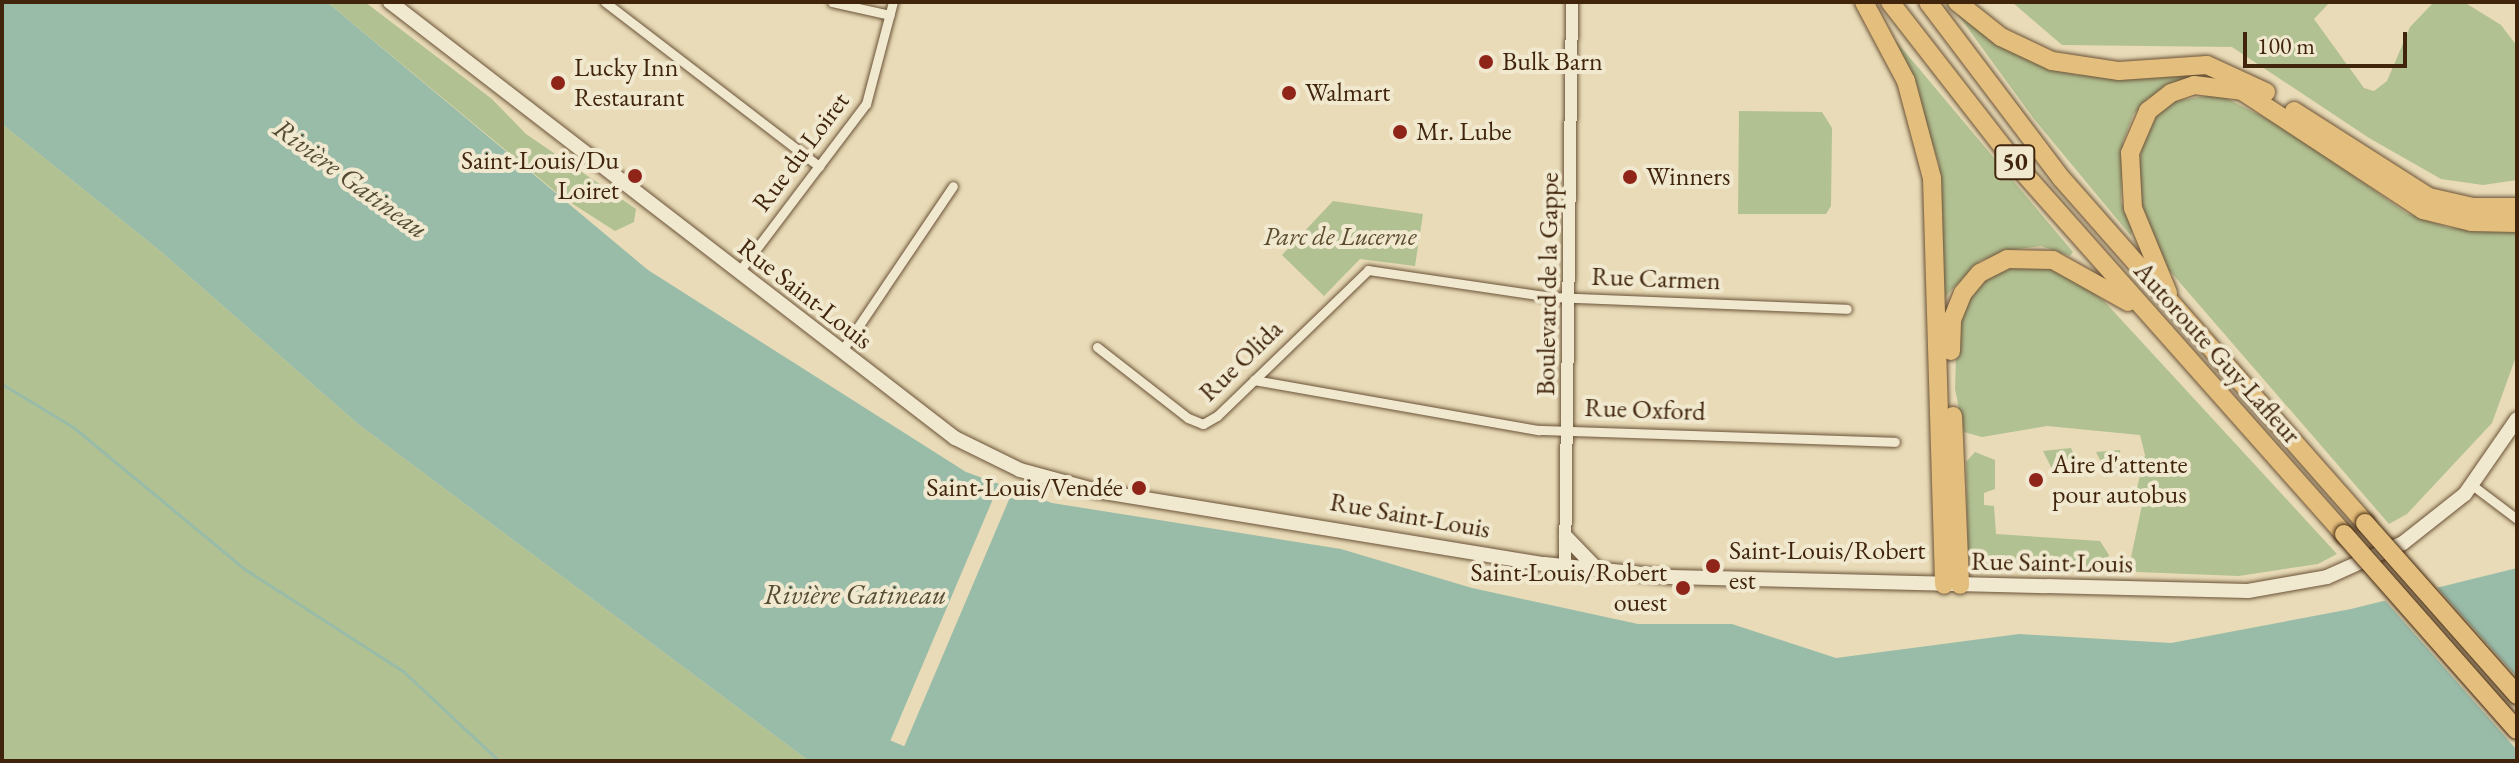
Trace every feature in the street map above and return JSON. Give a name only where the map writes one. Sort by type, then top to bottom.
[{"type":"highway","points":[[1864,2],[1906,81],[1932,178],[1952,585]]},
{"type":"highway","name":"Autoroute Guy-Lafleur","points":[[1890,2],[2000,145],[2517,730]]},
{"type":"highway","name":"Autoroute Guy-Lafleur","points":[[1928,2],[2037,148],[2517,695]]},
{"type":"highway","points":[[1957,2],[2006,41],[2059,63],[2119,71],[2196,64],[2229,71],[2415,190],[2466,206],[2517,207]]},
{"type":"highway","points":[[2176,310],[2136,219],[2129,164],[2135,133],[2148,111],[2171,93],[2194,85],[2242,91],[2423,210],[2471,222],[2517,223]]},
{"type":"highway","points":[[1952,585],[1951,333],[1963,293],[1993,264],[2037,256],[2079,271],[2148,315]]},
{"type":"main road","name":"Rue Saint-Louis","points":[[390,2],[738,273],[967,445],[1046,479],[1123,496],[1597,569],[1718,579],[2248,591],[2295,585],[2345,571],[2403,543],[2472,485],[2517,419]]},
{"type":"main road","points":[[1566,537],[1597,569]]},
{"type":"street","points":[[605,2],[819,166]]},
{"type":"street","points":[[832,2],[890,15]]},
{"type":"street","name":"Rue du Loiret","points":[[738,273],[872,92],[893,2]]},
{"type":"street","name":"Boulevard de la Gappe","points":[[1565,566],[1572,2]]},
{"type":"street","points":[[841,352],[953,186]]},
{"type":"street","name":"Rue Carmen","points":[[1368,270],[1569,297],[1847,309]]},
{"type":"street","name":"Rue Olida","points":[[1097,347],[1196,422],[1211,421],[1368,270]]},
{"type":"street","name":"Rue Oxford","points":[[1254,380],[1516,427],[1895,442]]},
{"type":"street","points":[[2472,485],[2517,519]]},
{"type":"green space","points":[[327,2],[365,2],[492,99],[526,134],[636,209],[634,222],[615,231],[562,197]]},
{"type":"green space","points":[[2012,2],[2330,2],[2314,19],[2364,88],[2374,91],[2387,81],[2410,27],[2434,2],[2464,2],[2501,25],[2517,46],[2517,180],[2483,185],[2441,179],[2369,138],[2232,47],[2062,45]]},
{"type":"green space","points":[[1956,12],[2016,52],[2076,75],[2212,69],[2233,82],[2202,77],[2175,85],[2147,99],[2133,115],[2123,142],[2121,202],[2133,226],[2131,236],[2034,119]]},
{"type":"green space","points":[[1895,40],[2073,252],[2070,256],[2041,246],[2009,250],[1979,261],[1945,297],[1939,163]]},
{"type":"green space","points":[[2218,94],[2289,130],[2406,213],[2449,228],[2517,231],[2517,354],[2492,423],[2407,514],[2389,524],[2169,270],[2146,223],[2136,182],[2142,146],[2157,115],[2175,101]]},
{"type":"green space","points":[[1739,111],[1822,112],[1832,128],[1831,206],[1826,214],[1738,214]]},
{"type":"green space","points":[[2,124],[159,250],[358,424],[809,761],[2,761]]},
{"type":"green space","name":"Parc de Lucerne","points":[[1333,201],[1423,214],[1415,266],[1360,259],[1324,296],[1282,255]]},
{"type":"green space","points":[[2020,263],[2067,273],[2104,301],[2337,554],[2318,564],[2239,576],[2136,572],[2130,562],[2142,505],[2137,488],[2145,455],[2140,435],[2047,426],[1982,437],[1964,432],[1955,389],[1957,324],[1967,293],[1985,274]]},
{"type":"green space","points":[[2071,448],[2081,471],[2053,471],[2043,451]]},
{"type":"green space","points":[[2120,450],[2121,475],[2108,475],[2096,452]]},
{"type":"green space","points":[[1975,452],[1995,460],[1995,489],[1984,493],[1984,505],[1994,506],[1996,534],[2100,541],[2109,555],[2106,562],[2088,573],[1975,568],[1968,556],[1966,462]]},
{"type":"water","name":"Rivière Gatineau","points":[[2,2],[327,2],[648,270],[966,472],[1052,503],[1341,549],[1472,588],[1638,624],[1732,624],[1836,658],[2019,634],[2171,643],[2351,609],[2517,568],[2517,761],[809,761],[358,424],[159,250],[2,124]]},
{"type":"pier","points":[[1001,480],[1015,486],[904,746],[890,741]]},
{"type":"pier","points":[[2434,584],[2517,677],[2517,750],[2382,597]]},
{"type":"waterway","points":[[2,384],[73,427],[246,570],[404,672],[499,761]]},
{"type":"place","name":"Bulk Barn","points":[[1486,62]]},
{"type":"place","name":"Lucky Inn Restaurant","points":[[558,83]]},
{"type":"place","name":"Walmart","points":[[1289,93]]},
{"type":"place","name":"Mr. Lube","points":[[1400,132]]},
{"type":"place","name":"Saint-Louis/Du Loiret","points":[[635,176]]},
{"type":"place","name":"Winners","points":[[1630,177]]},
{"type":"place","name":"Aire d'attente pour autobus","points":[[2036,480]]},
{"type":"place","name":"Saint-Louis/Vendée","points":[[1139,488]]},
{"type":"place","name":"Saint-Louis/Robert est","points":[[1713,566]]},
{"type":"place","name":"Saint-Louis/Robert ouest","points":[[1683,588]]}]
